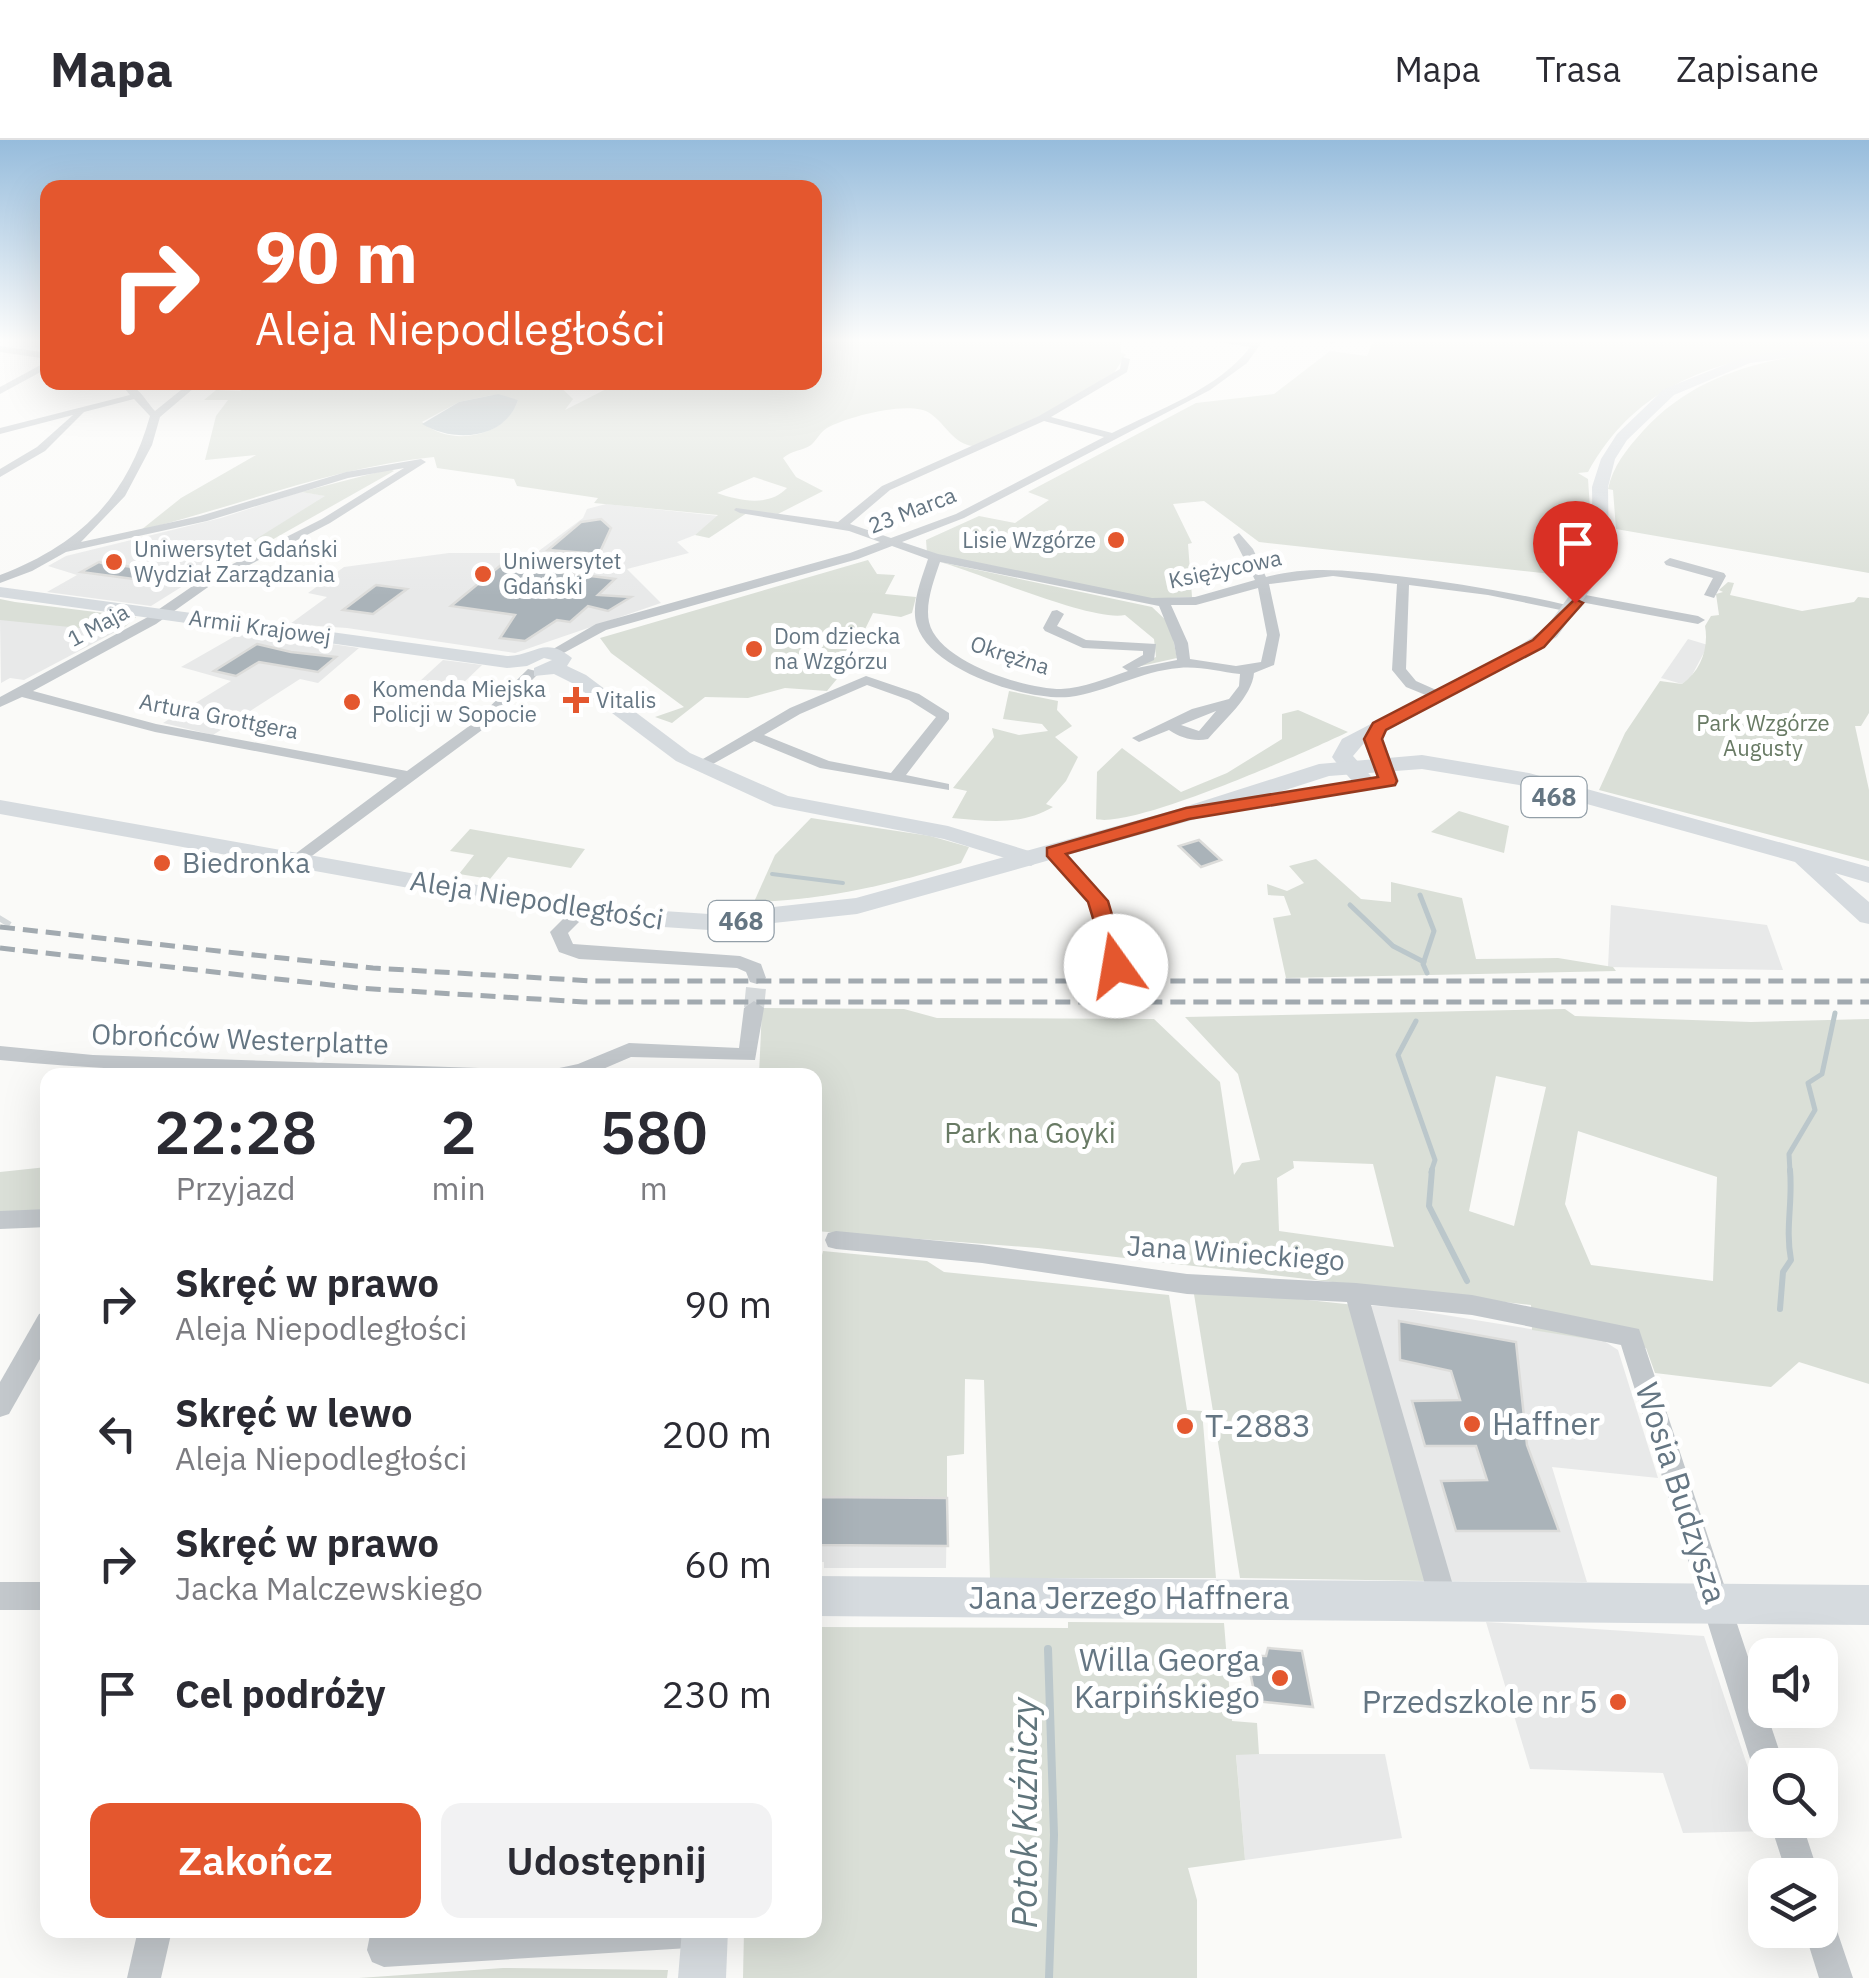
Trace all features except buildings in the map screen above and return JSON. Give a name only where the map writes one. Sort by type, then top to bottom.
[{"type":"main road","name":"Aleja Niepodległości","points":[[1186,814],[1411,762],[1521,778],[1869,874]]},
{"type":"main road","name":"Aleja Niepodległości","points":[[0,807],[581,911],[686,922],[776,918],[886,899],[1186,814],[1288,780],[1349,766],[1480,780],[1716,834]]},
{"type":"main road","points":[[1797,855],[1869,915]]},
{"type":"main road","points":[[1869,885],[1858,897],[1869,915]]},
{"type":"street","points":[[0,474],[69,425]]},
{"type":"street","points":[[0,582],[63,549],[100,520],[129,484],[146,454],[153,425]]},
{"type":"street","points":[[842,526],[886,488],[1028,425]]},
{"type":"street","points":[[1069,425],[1115,437]]},
{"type":"street","name":"23 Marca","points":[[556,660],[579,636],[627,618],[892,543],[991,502],[1138,425]]},
{"type":"street","points":[[1349,766],[1342,750],[1356,737],[1538,643],[1575,604],[1601,563],[1600,487],[1605,465],[1636,425]]},
{"type":"street","name":"1 Maja","points":[[0,703],[160,614],[207,582],[326,522],[421,462],[346,474],[203,519],[63,549]]},
{"type":"street","name":"Księżycowa","points":[[740,510],[842,526],[935,557],[1164,603],[1196,601],[1263,581],[1316,572],[1698,620]]},
{"type":"street","points":[[1169,724],[1185,734],[1203,736],[1244,692],[1247,670],[1261,669],[1271,660],[1263,581],[1239,537]]},
{"type":"street","name":"Okrężna","points":[[935,557],[923,626],[948,656],[1040,691],[1068,692],[1184,663],[1247,670]]},
{"type":"street","points":[[1670,562],[1720,576],[1710,595]]},
{"type":"street","points":[[1403,580],[1399,670],[1411,684],[1438,696]]},
{"type":"street","name":"Armii Krajowej","points":[[0,582],[160,614],[526,667],[556,660]]},
{"type":"street","points":[[1164,603],[1182,644],[1184,663]]},
{"type":"street","name":"Okrężna","points":[[1057,614],[1050,628],[1072,641],[1151,646],[1149,658],[1111,673],[1107,680]]},
{"type":"street","points":[[556,660],[700,766],[810,810],[1042,855],[1098,901],[1116,966]]},
{"type":"street","points":[[295,860],[477,727],[526,667]]},
{"type":"street","points":[[700,766],[852,682],[876,682],[914,697],[945,720],[926,736],[897,776]]},
{"type":"street","name":"Artura Grottgera","points":[[21,692],[165,730],[410,776]]},
{"type":"street","points":[[1139,738],[1169,724],[1228,706]]},
{"type":"street","points":[[1379,727],[1373,739],[1380,770]]},
{"type":"street","points":[[757,736],[826,765],[944,787]]},
{"type":"street","points":[[581,911],[559,932],[565,948],[579,953],[740,962],[754,968],[757,978]]},
{"type":"street","points":[[587,1068],[629,1050],[748,1054],[754,1008]]},
{"type":"street","name":"Obrońców Westerplatte","points":[[0,1053],[94,1062],[272,1068]]},
{"type":"street","points":[[0,1220],[40,1218]]},
{"type":"street","name":"Jana Winieckiego","points":[[836,1240],[1187,1284],[1356,1292],[1512,1310],[1630,1336]]},
{"type":"street","points":[[1356,1292],[1443,1600]]},
{"type":"street","points":[[0,1406],[40,1335]]},
{"type":"street","name":"Wosia Budzysza","points":[[1630,1336],[1763,1748]]},
{"type":"street","points":[[0,1596],[40,1596]]},
{"type":"street","name":"Jana Jerzego Haffnera","points":[[822,1596],[1869,1605]]},
{"type":"street","points":[[144,1978],[153,1938]]},
{"type":"street","points":[[386,1940],[450,1938]]},
{"type":"street","points":[[702,1978],[704,1938]]},
{"type":"street","points":[[1826,1948],[1836,1978]]},
{"type":"shaded area","points":[[424,425],[499,425],[477,434],[435,430]]},
{"type":"shaded area","points":[[301,492],[327,496],[151,606],[47,592],[77,575],[48,566],[66,556],[221,518]]},
{"type":"shaded area","name":"Uniwersytet Gdański","points":[[606,504],[719,516],[695,535],[677,542],[689,553],[627,569],[661,603],[515,653],[347,628],[290,624],[327,597],[308,593],[344,567],[449,553],[536,553],[583,518],[587,509]]},
{"type":"shaded area","points":[[0,620],[115,632],[24,680],[10,678],[1,683]]},
{"type":"shaded area","points":[[244,631],[359,648],[318,683],[300,679],[213,735],[163,723],[231,681],[181,667]]},
{"type":"shaded area","points":[[1688,639],[1708,645],[1691,677],[1682,684],[1661,678]]},
{"type":"shaded area","points":[[443,660],[482,665],[459,687],[419,682]]},
{"type":"shaded area","points":[[1611,905],[1767,925],[1783,970],[1608,967]]},
{"type":"shaded area","points":[[1355,1305],[1396,1307],[1604,1341],[1618,1350],[1658,1478],[1552,1467],[1587,1582],[1430,1581]]},
{"type":"shaded area","points":[[822,1497],[947,1498],[946,1568],[824,1568]]},
{"type":"shaded area","name":"Przedszkole nr 5","points":[[1486,1622],[1704,1636],[1748,1768],[1748,1831],[1683,1833],[1663,1773],[1530,1769]]},
{"type":"shaded area","points":[[1236,1754],[1385,1754],[1402,1838],[1245,1860]]},
{"type":"green space","points":[[214,425],[426,425],[448,435],[462,436],[476,435],[499,425],[835,425],[811,445],[783,458],[796,477],[823,491],[778,514],[750,511],[709,538],[695,535],[718,515],[594,503],[598,498],[517,486],[514,479],[437,468],[434,457],[359,469],[141,530],[181,498],[256,455],[205,460]],"holes":[[[754,477],[787,488],[763,500],[717,493]]]},
{"type":"green space","points":[[942,425],[1021,425],[973,446],[955,438]]},
{"type":"green space","points":[[1155,425],[1623,425],[1588,472],[1578,473],[1588,479],[1590,516],[1587,553],[1579,577],[1259,542],[1204,501],[1173,504],[1192,543],[1188,544],[1192,597],[1147,599],[927,553],[926,540],[979,516],[1015,523],[1049,500],[1028,492]]},
{"type":"green space","points":[[1650,425],[1869,425],[1869,573],[1616,529],[1613,490],[1608,489],[1621,458]]},
{"type":"green space","points":[[394,471],[247,554],[235,552],[325,496],[301,492]]},
{"type":"green space","points":[[868,560],[877,574],[895,575],[885,594],[916,597],[912,613],[901,617],[873,613],[846,668],[827,691],[785,688],[748,698],[705,697],[672,723],[655,717],[684,707],[611,653],[600,638]]},
{"type":"green space","points":[[940,562],[1152,607],[1170,624],[1177,658],[1132,668],[1156,657],[1154,639],[1125,615],[1063,604]]},
{"type":"green space","name":"Park Wzgórze Augusty","points":[[1728,582],[1734,583],[1730,595],[1802,611],[1854,602],[1858,597],[1869,598],[1869,713],[1861,726],[1855,726],[1869,790],[1869,861],[1599,790],[1625,733],[1660,681],[1682,684],[1699,666],[1705,626],[1711,616],[1719,615],[1716,594],[1723,592],[1719,590]]},
{"type":"green space","points":[[0,599],[136,617],[119,632],[0,620]]},
{"type":"green space","points":[[1009,691],[1058,701],[1057,710],[1072,726],[1055,737],[1078,757],[1066,781],[1046,804],[1053,807],[1041,813],[1004,821],[952,818],[967,791],[953,788],[994,737],[992,728],[1019,735],[1048,731],[1042,724],[1003,719]]},
{"type":"green space","points":[[1298,710],[1348,732],[1181,801],[1116,819],[1096,819],[1097,772],[1122,748],[1181,792],[1227,773],[1282,739],[1282,714]]},
{"type":"green space","points":[[1459,811],[1509,826],[1504,853],[1431,832]]},
{"type":"green space","points":[[811,818],[930,836],[969,847],[961,863],[910,878],[833,894],[754,902],[775,855]]},
{"type":"green space","points":[[470,829],[585,849],[571,868],[508,857],[490,879],[459,874],[474,855],[450,851]]},
{"type":"green space","points":[[1316,859],[1361,899],[1391,902],[1391,882],[1462,898],[1476,959],[1558,958],[1613,967],[1616,971],[1286,978],[1273,918],[1291,915],[1284,896],[1268,895],[1267,884],[1287,891],[1304,883],[1289,866]]},
{"type":"green space","name":"Park na Goyki","points":[[762,1008],[904,1009],[937,1018],[1154,1019],[1220,1082],[1234,1175],[1242,1163],[1260,1160],[1238,1074],[1185,1017],[1565,1009],[1575,1016],[1751,1022],[1869,1019],[1869,1384],[1799,1362],[1771,1387],[1655,1373],[1646,1348],[1532,1330],[1531,1305],[1038,1248],[822,1232],[822,1068],[759,1068]],"holes":[[[1496,1076],[1546,1087],[1514,1226],[1469,1211]],[[1578,1131],[1717,1177],[1713,1281],[1591,1265],[1565,1204]],[[1293,1161],[1373,1164],[1394,1247],[1279,1231],[1277,1178],[1294,1168]]]},
{"type":"green space","points":[[40,1168],[40,1210],[0,1213],[0,1172]]},
{"type":"green space","points":[[823,1251],[927,1261],[944,1272],[1169,1295],[1187,1410],[1202,1411],[1216,1578],[990,1578],[984,1380],[965,1379],[964,1454],[947,1456],[947,1498],[822,1497]]},
{"type":"green space","points":[[1193,1288],[1355,1305],[1430,1581],[1240,1578]]},
{"type":"green space","points":[[1068,1622],[1224,1623],[1232,1721],[1257,1723],[1259,1754],[1236,1755],[1245,1860],[1188,1868],[1197,1900],[1197,1978],[743,1978],[744,1938],[822,1938],[822,1627],[1068,1628]]},
{"type":"green space","points":[[503,1968],[668,1970],[667,1978],[359,1978]]},
{"type":"waterway","points":[[772,874],[843,883]]},
{"type":"waterway","points":[[1420,895],[1434,931],[1424,962]]},
{"type":"waterway","points":[[1350,905],[1393,946],[1424,962]]},
{"type":"waterway","points":[[1424,962],[1427,973]]},
{"type":"waterway","points":[[1790,1172],[1789,1154],[1815,1110],[1808,1083],[1822,1074],[1835,1013]]},
{"type":"waterway","points":[[1416,1021],[1398,1055],[1435,1160],[1431,1172]]},
{"type":"waterway","points":[[1432,1170],[1429,1206],[1467,1281]]},
{"type":"waterway","points":[[1780,1309],[1783,1272],[1791,1260],[1790,1170]]},
{"type":"waterway","name":"Potok Kuźniczy","points":[[1048,1649],[1054,1835],[1049,1978]]},
{"type":"tunnel","points":[[0,922],[3,917]]},
{"type":"tunnel","points":[[754,1008],[757,978]]},
{"type":"railway","points":[[0,927],[373,968],[592,981],[1869,981]]},
{"type":"railway","points":[[0,948],[358,988],[584,1002],[1869,1002]]},
{"type":"place","name":"Lisie Wzgórze","points":[[1116,540]]},
{"type":"place","name":"Uniwersytet Gdański Wydział Zarządzania","points":[[114,562]]},
{"type":"place","name":"Uniwersytet Gdański","points":[[483,574]]},
{"type":"place","name":"Dom dziecka na Wzgórzu","points":[[754,649]]},
{"type":"place","name":"Vitalis","points":[[576,700]]},
{"type":"place","name":"Komenda Miejska Policji w Sopocie","points":[[352,702]]},
{"type":"place","name":"Biedronka","points":[[162,863]]},
{"type":"place","name":"Haffner","points":[[1472,1424]]},
{"type":"place","name":"T-2883","points":[[1185,1426]]},
{"type":"place","name":"Willa Georga Karpińskiego","points":[[1280,1678]]},
{"type":"place","name":"Przedszkole nr 5","points":[[1618,1702]]},
{"type":"route","points":[[1116,966],[1107,921],[1098,901],[1054,852],[1186,814],[1219,812],[1388,781],[1373,739],[1379,727],[1538,643],[1575,603]]}]
